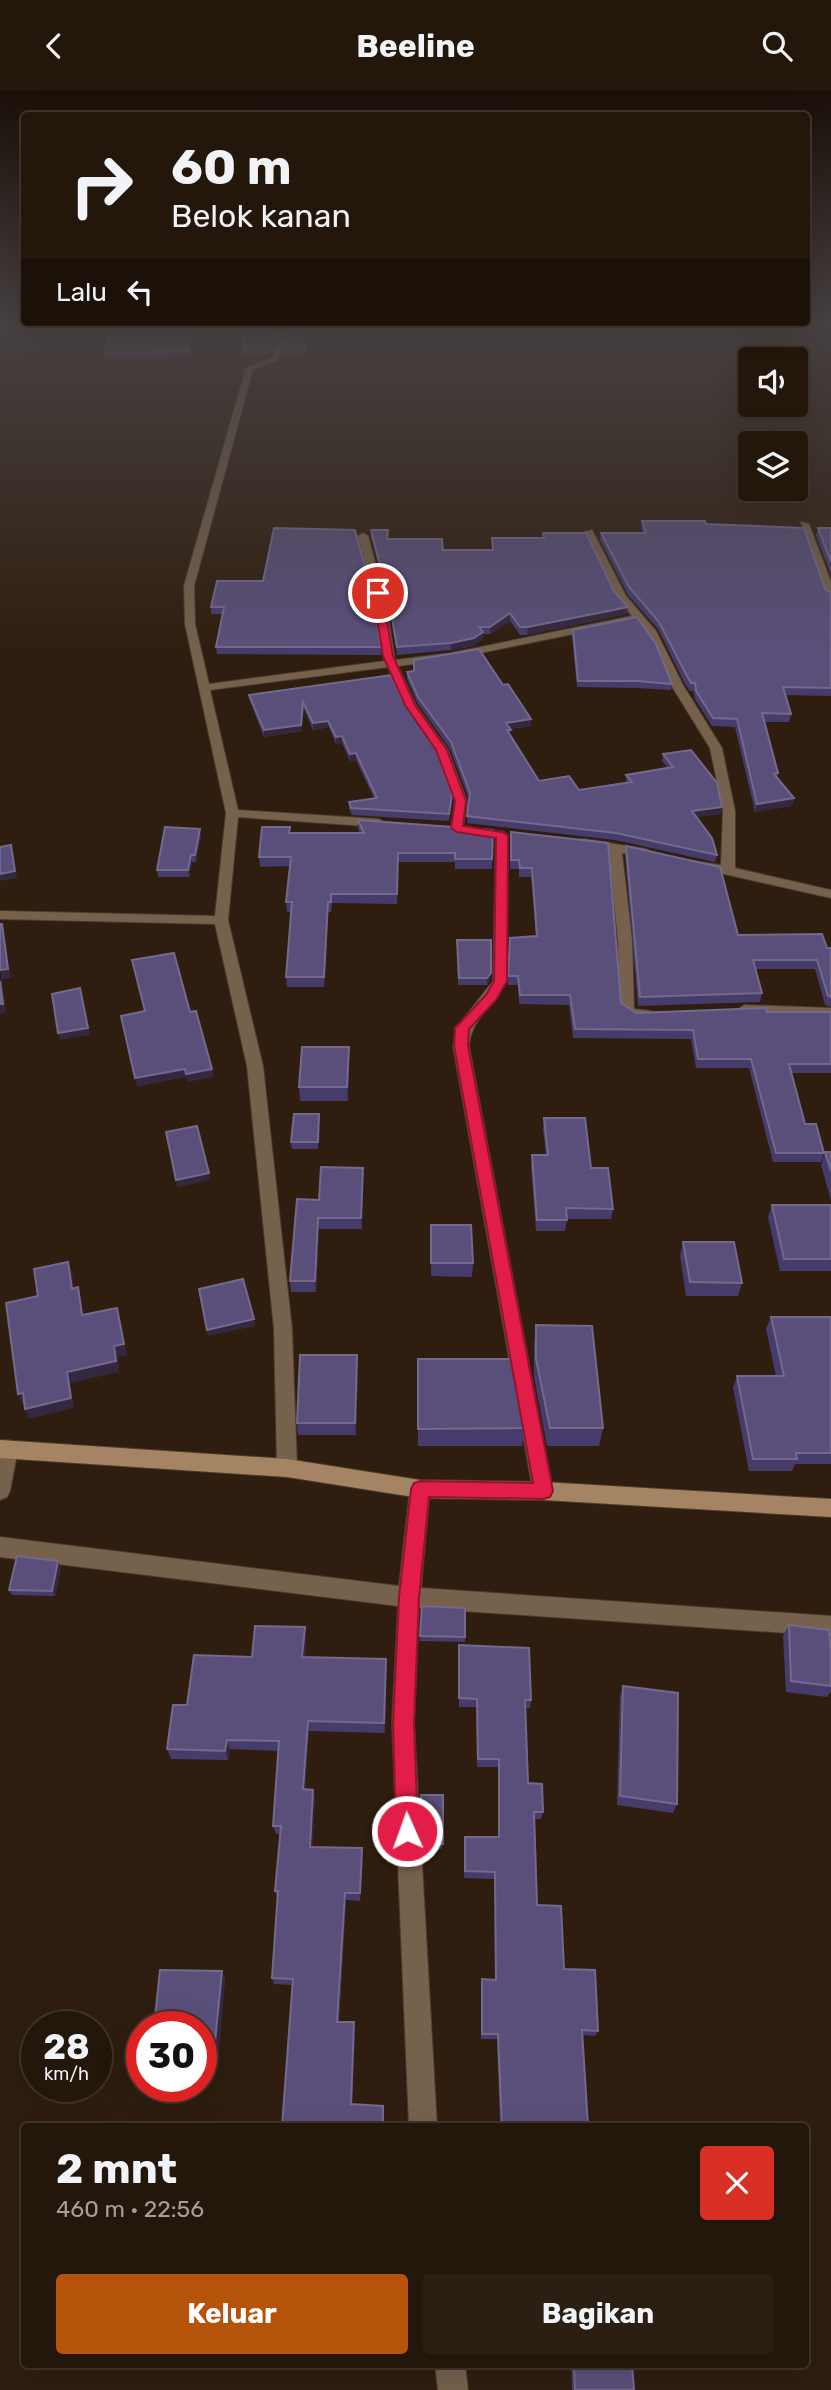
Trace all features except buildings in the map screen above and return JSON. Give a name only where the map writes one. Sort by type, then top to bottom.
[{"type":"main road","points":[[5,1455],[287,1468],[420,1489],[544,1491],[831,1508]]},
{"type":"street","points":[[231,435],[189,586],[190,624],[232,813],[221,920],[255,1066],[283,1329],[287,1468]]},
{"type":"street","points":[[804,524],[831,596]]},
{"type":"street","points":[[589,532],[621,597],[651,631],[662,649],[677,685],[716,748],[729,811],[728,870]]},
{"type":"street","points":[[363,536],[381,604],[385,646],[410,705],[442,750],[460,801],[457,829]]},
{"type":"street","points":[[203,688],[450,656],[638,618]]},
{"type":"street","points":[[232,813],[391,824]]},
{"type":"street","points":[[502,835],[500,981],[491,997],[462,1028],[461,1046],[544,1491]]},
{"type":"street","points":[[575,842],[665,857]]},
{"type":"street","points":[[615,847],[625,940],[627,1010],[636,1015],[663,1014]]},
{"type":"street","points":[[690,862],[831,894]]},
{"type":"street","points":[[0,915],[221,920]]},
{"type":"street","points":[[729,1011],[769,1009],[831,1013]]},
{"type":"street","points":[[0,1491],[5,1455]]},
{"type":"street","points":[[420,1489],[409,1595],[403,1723],[423,2123]]},
{"type":"street","points":[[0,1547],[409,1595],[831,1626]]},
{"type":"street","points":[[450,2368],[453,2390]]},
{"type":"route","points":[[378,593],[388,656],[410,705],[442,750],[460,801],[457,828],[502,835],[500,981],[491,997],[467,1020],[460,1037],[544,1491],[420,1489],[409,1597],[403,1723],[407,1831]]}]
